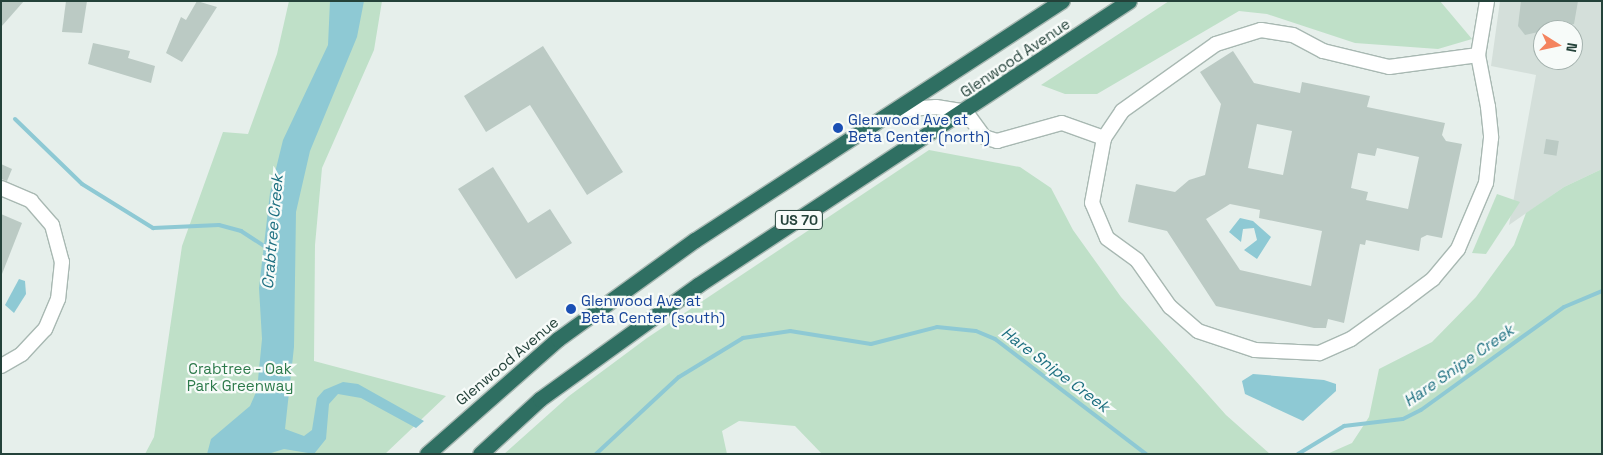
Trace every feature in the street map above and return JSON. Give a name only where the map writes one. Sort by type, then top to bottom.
[{"type":"highway","name":"Glenwood Avenue","points":[[427,454],[558,339],[695,240],[1062,1]]},
{"type":"highway","name":"Glenwood Avenue","points":[[480,454],[540,399],[698,285],[966,112],[1129,1]]},
{"type":"street","points":[[1478,55],[1389,67],[1323,50],[1276,31],[1245,32],[1216,44],[1138,95],[1104,138],[1092,186],[1099,228],[1137,260],[1182,319],[1212,338],[1255,350],[1319,353],[1351,339],[1433,279],[1467,233],[1490,159],[1488,108],[1478,55],[1487,1]]},
{"type":"street","points":[[896,110],[936,107],[966,112],[984,137],[997,140],[1062,123],[1104,138]]},
{"type":"street","points":[[1,188],[31,201],[52,225],[62,262],[58,299],[45,329],[22,354],[1,366]]},
{"type":"shaded area","points":[[1500,1],[1602,1],[1602,169],[1564,187],[1509,225],[1536,75],[1491,66]]},
{"type":"green space","name":"Crabtree - Oak Park Greenway","points":[[289,1],[382,1],[374,50],[322,168],[315,245],[314,361],[446,396],[385,454],[145,454],[154,437],[182,246],[223,132],[248,134],[277,54]]},
{"type":"green space","points":[[1169,1],[1440,1],[1472,39],[1438,49],[1355,43],[1267,14],[1239,11],[1097,94],[1065,94],[1041,85]]},
{"type":"green space","points":[[929,150],[1020,167],[1051,188],[1073,230],[1121,297],[1226,415],[1270,454],[822,454],[795,426],[739,421],[722,431],[727,454],[504,454],[569,396],[647,338]]},
{"type":"green space","points":[[1602,169],[1602,454],[1327,454],[1352,443],[1369,417],[1379,369],[1432,342],[1476,297],[1514,245],[1526,213],[1564,187]]},
{"type":"green space","points":[[1497,194],[1520,202],[1486,254],[1472,253]]},
{"type":"water","name":"Crabtree Creek","points":[[330,1],[364,1],[357,37],[310,151],[296,212],[294,347],[285,429],[304,436],[312,430],[317,398],[324,390],[343,382],[358,384],[424,421],[416,428],[361,398],[338,394],[329,404],[326,439],[314,454],[284,449],[268,454],[207,454],[211,439],[250,406],[257,390],[262,339],[259,288],[270,193],[283,140],[328,45]]},
{"type":"water","points":[[1240,218],[1253,221],[1271,237],[1257,259],[1244,250],[1257,240],[1254,228],[1243,229],[1241,242],[1229,232]]},
{"type":"water","points":[[19,279],[25,281],[26,294],[14,313],[5,305]]},
{"type":"water","points":[[1253,374],[1324,380],[1336,384],[1336,391],[1303,421],[1245,394],[1242,381]]},
{"type":"building","points":[[1,1],[24,1],[1,27]]},
{"type":"building","points":[[66,1],[87,1],[82,33],[62,32]]},
{"type":"building","points":[[197,1],[217,7],[182,62],[166,53],[181,17],[186,20]]},
{"type":"building","points":[[1521,1],[1578,1],[1575,20],[1533,20],[1533,33],[1525,35],[1518,26]]},
{"type":"building","points":[[93,43],[130,51],[128,58],[155,66],[151,83],[88,64]]},
{"type":"building","points":[[543,46],[623,172],[587,195],[530,105],[486,132],[464,96]]},
{"type":"building","points":[[1233,51],[1254,83],[1300,93],[1302,82],[1370,96],[1367,107],[1445,123],[1442,135],[1446,141],[1462,144],[1442,238],[1427,235],[1421,238],[1419,251],[1366,240],[1365,245],[1360,244],[1344,323],[1328,319],[1326,328],[1314,328],[1216,306],[1167,231],[1128,222],[1136,184],[1175,192],[1189,180],[1205,175],[1221,104],[1200,72]],"holes":[[[1257,124],[1292,131],[1283,175],[1248,168]],[[1377,148],[1419,157],[1408,209],[1366,200],[1368,192],[1351,188],[1358,153],[1375,156]],[[1230,204],[1260,210],[1259,218],[1322,231],[1311,286],[1240,270],[1206,219]]]},
{"type":"building","points":[[1546,139],[1559,141],[1556,156],[1544,154]]},
{"type":"building","points":[[1,164],[12,169],[7,181],[1,179]]},
{"type":"building","points":[[493,167],[528,223],[550,209],[572,243],[516,279],[458,189]]},
{"type":"building","points":[[1,214],[22,223],[2,274],[1,274]]},
{"type":"waterway","name":"Crabtree Creek","points":[[15,119],[82,184],[153,228],[219,225],[241,231],[267,248]]},
{"type":"waterway","name":"Hare Snipe Creek","points":[[1298,454],[1344,426],[1403,419],[1421,410],[1564,307],[1602,291]]},
{"type":"waterway","name":"Hare Snipe Creek","points":[[596,454],[679,377],[743,338],[790,331],[871,344],[937,327],[976,331],[995,339],[1146,454]]},
{"type":"place","name":"Glenwood Ave at Beta Center (north)","points":[[838,128]]},
{"type":"place","name":"Glenwood Ave at Beta Center (south)","points":[[571,309]]}]
